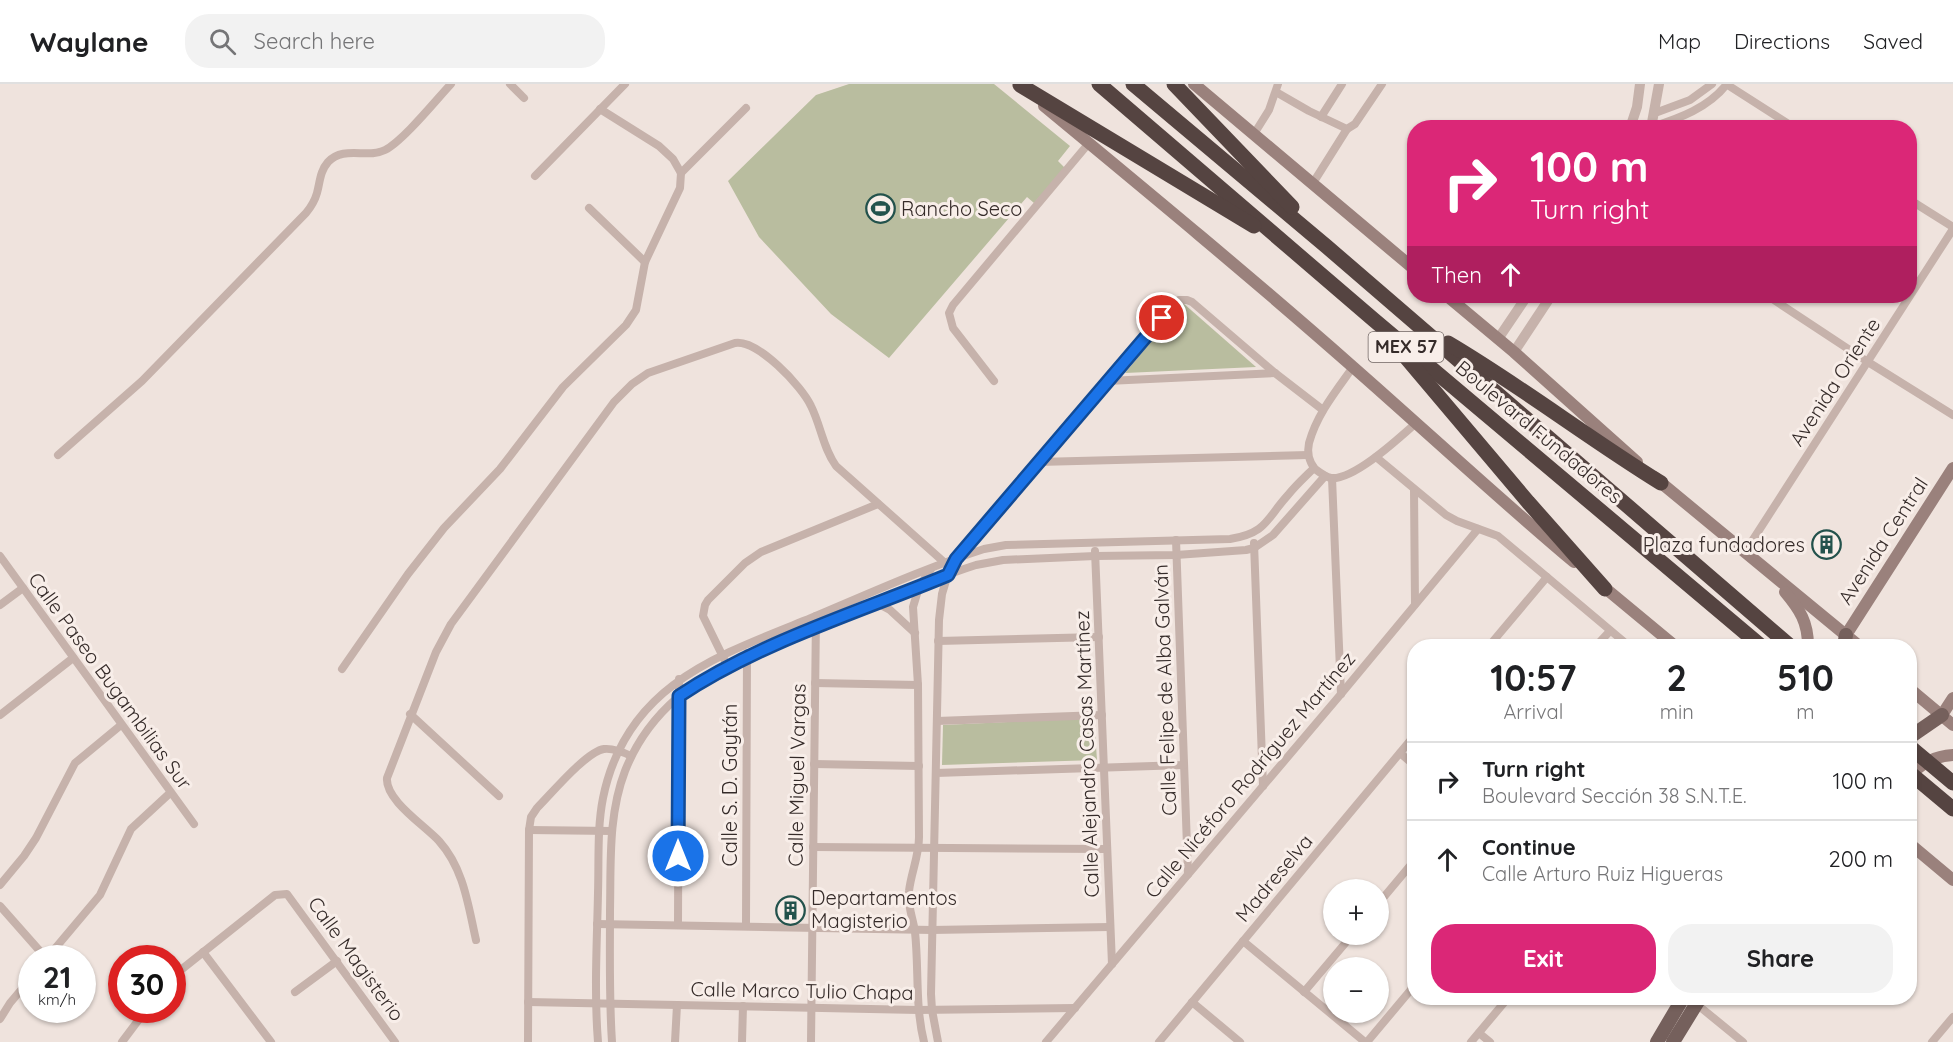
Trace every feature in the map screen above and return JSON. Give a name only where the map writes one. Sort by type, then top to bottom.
[{"type":"highway","name":"Boulevard Fundadores","points":[[1099,84],[1374,320],[1753,639]]},
{"type":"highway","name":"Boulevard Fundadores","points":[[1133,84],[1326,246],[1782,639]]},
{"type":"highway","points":[[1174,84],[1258,170],[1326,246]]},
{"type":"highway","points":[[1019,85],[1291,248]]},
{"type":"highway","points":[[1374,320],[1605,589]]},
{"type":"highway","points":[[1414,323],[1478,360],[1567,422],[1661,483]]},
{"type":"highway","points":[[1917,753],[1953,783]]},
{"type":"highway","points":[[1917,778],[1953,809]]},
{"type":"main road","points":[[1194,84],[1407,262]]},
{"type":"main road","points":[[1019,85],[1220,252],[1353,367],[1497,497],[1666,639]]},
{"type":"main road","points":[[1455,303],[1661,483],[1765,569],[1843,639]]},
{"type":"main road","name":"Avenida Central","points":[[1846,639],[1953,468]]},
{"type":"main road","points":[[1765,569],[1802,614],[1808,631],[1808,639]]},
{"type":"main road","points":[[1917,695],[1953,725]]},
{"type":"main road","points":[[1917,732],[1942,715],[1953,698]]},
{"type":"main road","points":[[1917,769],[1940,756],[1953,755]]},
{"type":"main road","points":[[1917,850],[1953,880]]},
{"type":"main road","points":[[1657,1042],[1679,1005]]},
{"type":"main road","points":[[1673,1042],[1692,1005]]},
{"type":"street","points":[[58,455],[142,381],[306,213],[315,200],[326,164],[340,155],[381,152],[396,143],[451,84]]},
{"type":"street","points":[[510,84],[524,98]]},
{"type":"street","points":[[536,176],[624,84]]},
{"type":"street","points":[[1321,117],[1342,84]]},
{"type":"street","points":[[1312,183],[1347,129],[1355,124],[1382,84]]},
{"type":"street","points":[[1633,120],[1640,84]]},
{"type":"street","points":[[1654,120],[1659,84]]},
{"type":"street","points":[[1655,113],[1690,100],[1712,84]]},
{"type":"street","points":[[1671,120],[1702,106],[1727,84],[1783,120]]},
{"type":"street","points":[[1254,134],[1264,119],[1277,88],[1321,117],[1347,129]]},
{"type":"street","points":[[681,173],[746,108]]},
{"type":"street","points":[[342,669],[408,574],[444,528],[500,470],[563,387],[631,319],[639,301],[645,262],[680,188],[681,173],[673,159],[659,146],[600,109]]},
{"type":"street","points":[[994,381],[953,328],[949,313],[953,305],[1089,143]]},
{"type":"street","points":[[1917,205],[1953,228]]},
{"type":"street","points":[[589,208],[645,262]]},
{"type":"street","name":"Avenida Oriente","points":[[1917,285],[1953,228]]},
{"type":"street","points":[[938,1042],[932,1010],[932,930],[938,641],[940,605],[948,575],[956,559],[1107,381],[1176,302],[1182,299],[1192,302],[1275,373],[1323,410]]},
{"type":"street","points":[[1498,339],[1522,303]]},
{"type":"street","points":[[1514,352],[1546,303]]},
{"type":"street","points":[[1779,303],[1953,415]]},
{"type":"street","name":"Avenida Oriente","points":[[1745,552],[1905,303]]},
{"type":"street","points":[[476,940],[465,890],[453,859],[437,839],[394,798],[387,789],[387,778],[436,652],[456,617],[614,402],[640,378],[648,373],[735,343],[750,344],[771,360],[807,398],[827,451],[836,466],[945,563]]},
{"type":"street","points":[[1329,477],[1314,468],[1308,455],[1309,444],[1323,410],[1353,367]]},
{"type":"street","points":[[1107,381],[1275,373]]},
{"type":"street","points":[[612,1042],[610,924],[612,831],[620,786],[631,756],[649,728],[679,696],[747,658],[877,603],[976,565],[1003,560],[1176,555],[1233,552],[1254,548],[1282,527],[1329,477],[1353,471],[1376,457],[1416,423]]},
{"type":"street","points":[[1038,462],[1308,455]]},
{"type":"street","points":[[1376,457],[1446,515],[1498,536],[1620,639]]},
{"type":"street","points":[[598,1042],[596,1003],[599,831],[607,780],[619,750],[641,716],[679,679],[748,644],[931,568],[993,547],[1230,539],[1254,533],[1268,522],[1287,496],[1314,468]]},
{"type":"street","points":[[1329,477],[1341,694]]},
{"type":"street","points":[[1414,490],[1415,604]]},
{"type":"street","points":[[728,667],[703,616],[708,600],[736,571],[761,552],[878,504]]},
{"type":"street","name":"Calle Nicéforo Rodríguez Martínez","points":[[1046,1042],[1478,529]]},
{"type":"street","points":[[1254,533],[1263,786]]},
{"type":"street","name":"Calle Felipe de Alba Galván","points":[[1176,540],[1188,874]]},
{"type":"street","name":"Calle Alejandro Casas Martínez","points":[[1095,543],[1112,964]]},
{"type":"street","name":"Calle Paseo Bugambilias Sur","points":[[0,556],[194,824]]},
{"type":"street","points":[[924,1042],[918,1010],[915,930],[909,904],[909,891],[919,849],[918,685],[913,607],[919,587],[931,568]]},
{"type":"street","points":[[1495,639],[1547,577]]},
{"type":"street","points":[[0,605],[23,588]]},
{"type":"street","points":[[877,603],[890,610],[915,633]]},
{"type":"street","name":"Calle Miguel Vargas","points":[[811,1042],[816,616]]},
{"type":"street","points":[[1603,639],[1610,631]]},
{"type":"street","points":[[938,641],[1099,636]]},
{"type":"street","name":"Calle S. D. Gaytán","points":[[746,926],[748,644]]},
{"type":"street","points":[[0,715],[73,658]]},
{"type":"street","points":[[678,925],[679,679]]},
{"type":"street","points":[[815,683],[918,685]]},
{"type":"street","points":[[410,714],[499,796]]},
{"type":"street","points":[[937,721],[1102,715]]},
{"type":"street","points":[[0,885],[36,838],[75,763],[121,724]]},
{"type":"street","name":"Madreselva","points":[[1159,1042],[1407,744]]},
{"type":"street","points":[[528,1042],[529,823],[534,812],[590,755],[606,748],[619,750],[631,756]]},
{"type":"street","points":[[1400,753],[1407,759]]},
{"type":"street","points":[[814,764],[919,766]]},
{"type":"street","points":[[936,773],[1184,765]]},
{"type":"street","points":[[58,945],[100,895],[131,829],[170,793]]},
{"type":"street","points":[[529,830],[612,831]]},
{"type":"street","points":[[813,847],[1107,849]]},
{"type":"street","points":[[1389,891],[1407,869]]},
{"type":"street","name":"Calle Magisterio","points":[[203,952],[275,895],[283,892],[290,896],[395,1042]]},
{"type":"street","points":[[0,906],[35,945]]},
{"type":"street","points":[[597,924],[915,930],[1110,927]]},
{"type":"street","points":[[1243,941],[1366,1042],[1407,994]]},
{"type":"street","points":[[1304,992],[1344,945]]},
{"type":"street","points":[[186,966],[203,952],[271,1042]]},
{"type":"street","points":[[295,992],[337,961]]},
{"type":"street","points":[[0,1019],[18,994]]},
{"type":"street","name":"Calle Marco Tulio Chapa","points":[[528,1002],[918,1010],[1075,1008]]},
{"type":"street","points":[[1192,1002],[1240,1042]]},
{"type":"street","points":[[675,1042],[677,1005]]},
{"type":"street","points":[[1471,1042],[1502,1005]]},
{"type":"street","points":[[1702,1005],[1743,1042]]},
{"type":"street","points":[[742,1042],[743,1006]]},
{"type":"street","points":[[1932,1042],[1953,1017]]},
{"type":"street","points":[[122,1042],[136,1023]]},
{"type":"street","points":[[1479,1033],[1490,1042]]},
{"type":"green space","name":"Rancho Seco","points":[[849,84],[994,84],[1070,146],[1058,161],[1065,168],[1034,203],[1027,197],[889,358],[831,314],[759,237],[728,181],[816,95]]},
{"type":"green space","points":[[1183,303],[1256,367],[1125,373]]},
{"type":"green space","points":[[1094,718],[1097,760],[942,765],[943,725]]},
{"type":"place","name":"Rancho Seco","points":[[880,209]]},
{"type":"place","name":"Plaza fundadores","points":[[1826,545]]},
{"type":"place","name":"Departamentos Magisterio","points":[[790,910]]},
{"type":"route","points":[[678,856],[679,696],[728,667],[781,643],[948,575],[956,559],[1162,318]]}]
